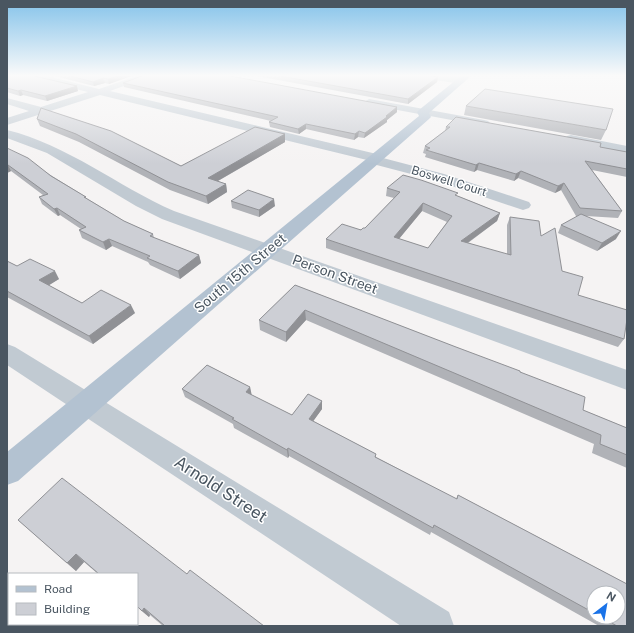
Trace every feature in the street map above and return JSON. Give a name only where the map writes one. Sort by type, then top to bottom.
[{"type":"main road","name":"South 15th Street","points":[[7,471],[424,117],[423,112],[432,105]]},
{"type":"street","points":[[19,105],[40,111]]},
{"type":"street","points":[[7,122],[60,105]]},
{"type":"street","name":"Boswell Court","points":[[151,105],[375,159],[439,177],[524,205]]},
{"type":"street","points":[[382,105],[497,126]]},
{"type":"street","name":"Person Street","points":[[7,134],[52,150],[142,203],[168,215],[627,380]]},
{"type":"street","points":[[556,137],[627,150]]},
{"type":"street","name":"Arnold Street","points":[[7,353],[435,626]]},
{"type":"building","points":[[221,105],[384,105],[397,107],[386,116],[387,117],[365,133],[359,131],[355,134],[306,124],[298,129],[269,122],[278,117]]},
{"type":"building","points":[[468,105],[584,105],[613,109],[606,130],[466,106]]},
{"type":"building","points":[[41,108],[111,131],[181,166],[255,127],[285,134],[208,178],[226,184],[206,196],[168,182],[76,134],[37,119]]},
{"type":"building","points":[[456,117],[601,143],[600,147],[627,152],[627,169],[585,161],[622,211],[580,208],[564,183],[558,186],[521,171],[516,174],[479,163],[476,165],[426,150],[430,148],[425,146],[450,127],[446,127]]},
{"type":"building","points":[[7,148],[28,158],[51,176],[124,221],[153,234],[150,236],[199,255],[178,271],[147,258],[150,256],[109,239],[103,242],[79,230],[86,227],[57,208],[54,209],[39,197],[48,194],[7,165]]},
{"type":"building","points":[[403,175],[458,193],[455,195],[500,213],[461,241],[511,255],[510,217],[539,221],[541,236],[555,228],[562,271],[583,277],[578,295],[627,310],[624,339],[326,239],[342,224],[361,230],[365,228],[400,192],[387,188]],"holes":[[[423,203],[452,216],[428,248],[394,237]]]},
{"type":"building","points":[[248,190],[274,199],[259,210],[231,201]]},
{"type":"building","points":[[581,214],[621,231],[602,243],[561,225]]},
{"type":"building","points":[[30,259],[55,271],[39,280],[82,303],[101,290],[131,305],[89,336],[7,291],[7,261],[17,266]]},
{"type":"building","points":[[295,285],[585,397],[583,410],[627,428],[627,455],[600,444],[601,435],[305,310],[286,332],[259,320]]},
{"type":"building","points":[[207,365],[250,387],[246,392],[292,415],[308,394],[322,401],[309,419],[376,454],[375,457],[457,499],[458,495],[627,584],[627,626],[615,625],[626,625],[626,585],[586,585],[586,609],[434,525],[433,528],[288,448],[287,450],[182,389]]},
{"type":"building","points":[[62,478],[187,574],[190,570],[264,626],[165,626],[144,608],[142,611],[138,607],[138,573],[98,573],[76,554],[67,563],[18,520]]}]
